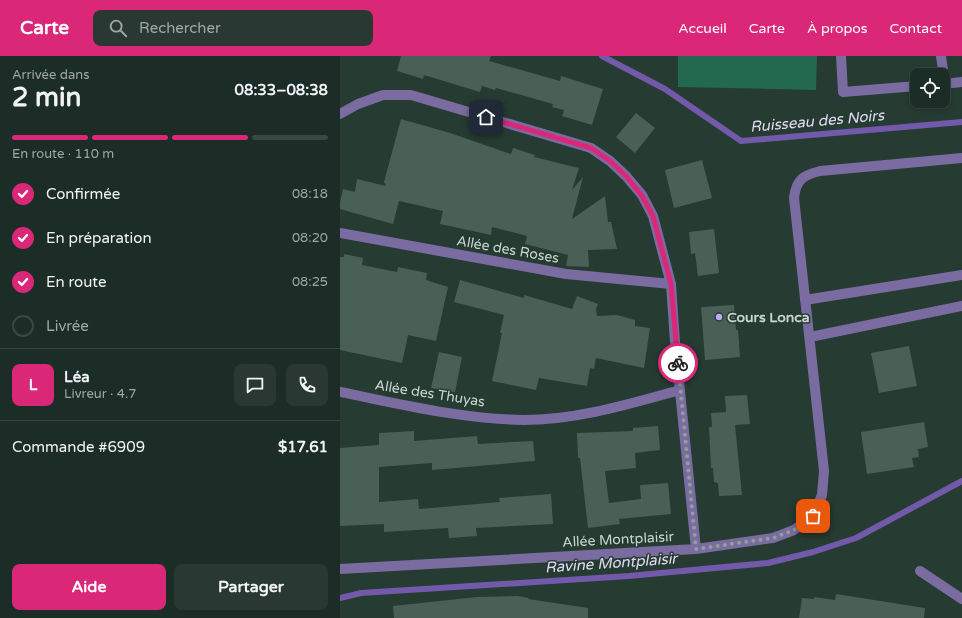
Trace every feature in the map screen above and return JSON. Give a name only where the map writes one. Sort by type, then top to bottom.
[{"type":"street","points":[[841,56],[843,92],[910,87]]},
{"type":"street","points":[[941,56],[942,68]]},
{"type":"street","points":[[950,83],[962,82]]},
{"type":"street","points":[[340,114],[358,104],[383,95],[411,95],[591,148],[610,161],[626,176],[642,196],[653,216],[671,284],[696,549]]},
{"type":"street","name":"Allée Montplaisir","points":[[340,569],[696,549],[773,538],[794,530],[813,516],[822,495],[824,471],[794,198],[795,188],[800,180],[808,174],[820,171],[962,158]]},
{"type":"street","name":"Allée des Roses","points":[[340,233],[566,274],[671,284]]},
{"type":"street","points":[[805,300],[962,275]]},
{"type":"street","points":[[810,337],[962,306]]},
{"type":"street","name":"Allée des Thuyas","points":[[340,392],[459,415],[523,420],[590,413],[624,406],[680,390]]},
{"type":"street","points":[[920,571],[962,599]]},
{"type":"green space","points":[[678,56],[817,56],[816,90],[678,87]]},
{"type":"building","points":[[401,56],[491,56],[489,61],[560,81],[561,76],[603,89],[592,125],[562,116],[564,110],[552,107],[553,104],[496,88],[495,90],[482,86],[480,92],[424,75],[423,79],[397,71]]},
{"type":"building","points":[[636,113],[655,128],[635,153],[616,137]]},
{"type":"building","points":[[401,119],[450,133],[511,154],[513,148],[535,155],[534,157],[579,168],[572,190],[583,177],[572,219],[605,196],[608,222],[611,222],[617,249],[588,250],[589,267],[566,266],[568,255],[525,244],[527,236],[492,227],[491,235],[440,224],[443,211],[399,201],[393,224],[340,209],[343,189],[355,192],[357,179],[386,186],[384,182]]},
{"type":"building","points":[[702,160],[712,198],[674,208],[665,170]]},
{"type":"building","points":[[714,229],[719,273],[698,276],[695,253],[691,254],[689,232]]},
{"type":"building","points":[[344,254],[363,258],[362,265],[397,272],[398,267],[427,273],[426,280],[448,287],[436,341],[408,335],[402,363],[340,350],[340,257],[344,257]]},
{"type":"building","points":[[460,280],[524,298],[524,295],[572,309],[577,296],[598,304],[596,309],[597,316],[617,315],[635,320],[635,326],[650,328],[644,368],[596,358],[594,369],[590,368],[587,386],[539,378],[536,390],[492,381],[502,333],[500,333],[504,315],[454,302]]},
{"type":"building","points":[[734,305],[740,357],[705,360],[701,307]]},
{"type":"building","points":[[909,346],[917,386],[879,393],[871,353]]},
{"type":"building","points":[[439,352],[462,357],[455,392],[431,388]]},
{"type":"building","points":[[747,395],[750,424],[735,425],[742,495],[719,496],[718,483],[714,482],[713,468],[711,468],[709,427],[712,427],[711,413],[726,412],[725,396]]},
{"type":"building","points":[[924,422],[928,447],[918,449],[919,457],[912,458],[914,467],[867,474],[861,432]]},
{"type":"building","points":[[658,426],[660,450],[635,453],[636,468],[605,471],[609,503],[641,499],[640,485],[668,483],[671,514],[619,519],[620,524],[588,528],[580,458],[578,458],[577,433],[633,431],[633,428]]},
{"type":"building","points":[[414,431],[414,441],[477,436],[478,444],[533,441],[535,461],[432,470],[432,463],[379,467],[379,502],[418,499],[419,509],[500,502],[499,498],[551,494],[553,524],[476,528],[477,536],[449,538],[448,528],[384,532],[384,524],[340,526],[340,448],[379,445],[379,433]]},
{"type":"building","points":[[836,594],[925,608],[924,618],[799,618],[802,598],[814,599],[814,597],[835,600]]},
{"type":"building","points":[[518,596],[529,598],[528,599],[588,608],[588,618],[394,618],[393,606],[477,597]]},
{"type":"waterway","name":"Ruisseau des Noirs","points":[[602,56],[665,89],[741,141],[962,122]]},
{"type":"waterway","name":"Ravine Montplaisir","points":[[340,598],[361,593],[629,576],[768,563],[813,552],[856,538],[962,481]]},
{"type":"way so far","points":[[678,363],[696,549],[773,538],[794,530],[813,516]]},
{"type":"place","name":"Cours Lonca","points":[[719,317]]},
{"type":"route","points":[[486,117],[591,148],[610,161],[626,176],[642,196],[653,216],[671,284],[678,363]]}]
